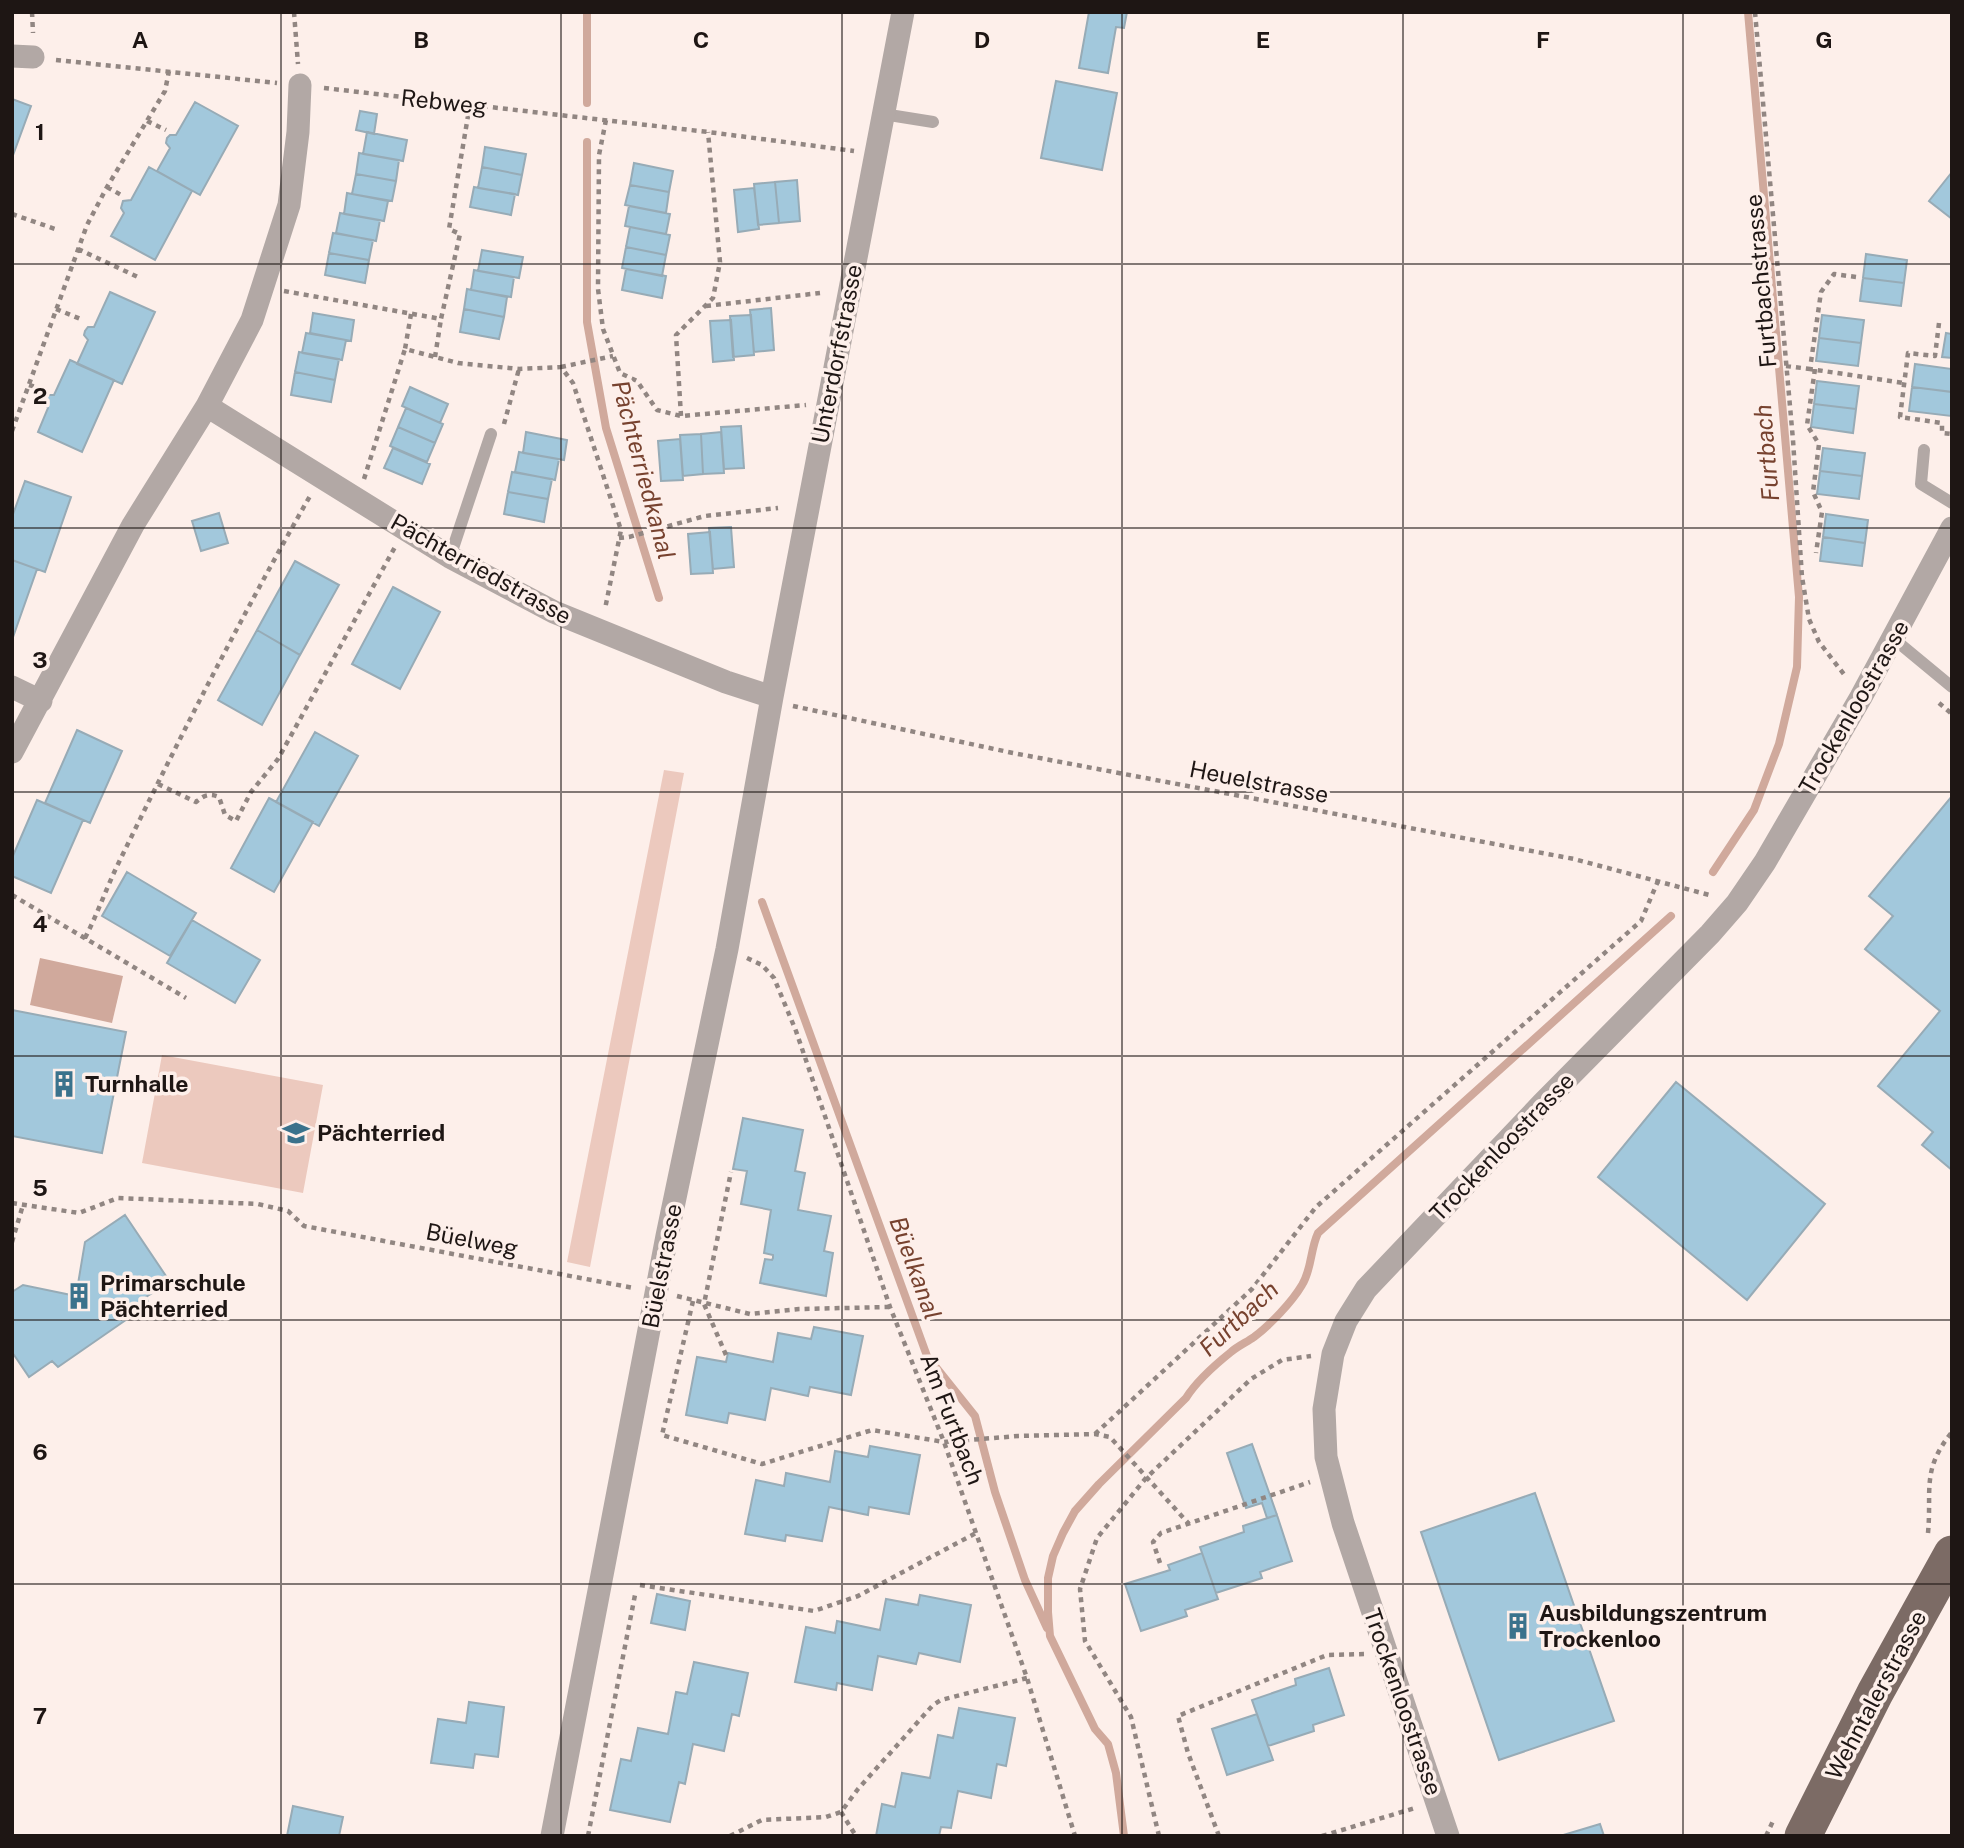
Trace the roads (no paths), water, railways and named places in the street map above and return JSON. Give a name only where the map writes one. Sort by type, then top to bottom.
[{"type":"main road","name":"Wehntalerstrasse","points":[[1791,1823],[1875,1693],[1939,1548]]},
{"type":"street","name":"Unterdorfstrasse","points":[[772,699],[903,12]]},
{"type":"street","points":[[12,752],[133,525],[207,406],[251,320],[289,205],[298,132],[300,85]]},
{"type":"street","name":"Pächterriedstrasse","points":[[207,406],[450,558],[554,612],[772,699]]},
{"type":"street","name":"Trockenloostrasse","points":[[1448,1836],[1343,1523],[1326,1457],[1324,1409],[1333,1354],[1346,1321],[1366,1289],[1737,903],[1765,862],[1861,697],[1952,528]]},
{"type":"street","points":[[12,687],[41,701]]},
{"type":"street","name":"Büelstrasse","points":[[552,1836],[667,1236],[727,949],[772,699]]},
{"type":"lane","points":[[883,114],[933,122]]},
{"type":"lane","points":[[450,558],[491,434]]},
{"type":"lane","points":[[1924,450],[1922,484],[1952,503]]},
{"type":"lane","points":[[1894,639],[1952,687]]},
{"type":"waterway","name":"Pächterriedkanal","points":[[587,12],[587,103]]},
{"type":"waterway","name":"Furtbach","points":[[1713,872],[1754,810],[1779,744],[1797,667],[1799,597],[1748,12]]},
{"type":"waterway","name":"Pächterriedkanal","points":[[587,142],[587,322],[606,428],[659,598]]},
{"type":"waterway","name":"Büelkanal","points":[[762,902],[927,1356],[975,1416],[995,1492],[1025,1580],[1047,1628]]},
{"type":"waterway","name":"Furtbach","points":[[1124,1836],[1116,1773],[1108,1744],[1095,1729],[1050,1636],[1048,1578],[1053,1556],[1075,1511],[1186,1398],[1207,1373],[1260,1332],[1287,1306],[1305,1279],[1318,1233],[1671,916]]},
{"type":"place","name":"Turnhalle","points":[[64,1084]]},
{"type":"place","name":"Pächterried","points":[[296,1133]]},
{"type":"place","name":"Primarschule Pächterried","points":[[79,1296]]},
{"type":"place","name":"Ausbildungszentrum Trockenloo","points":[[1518,1626]]}]
